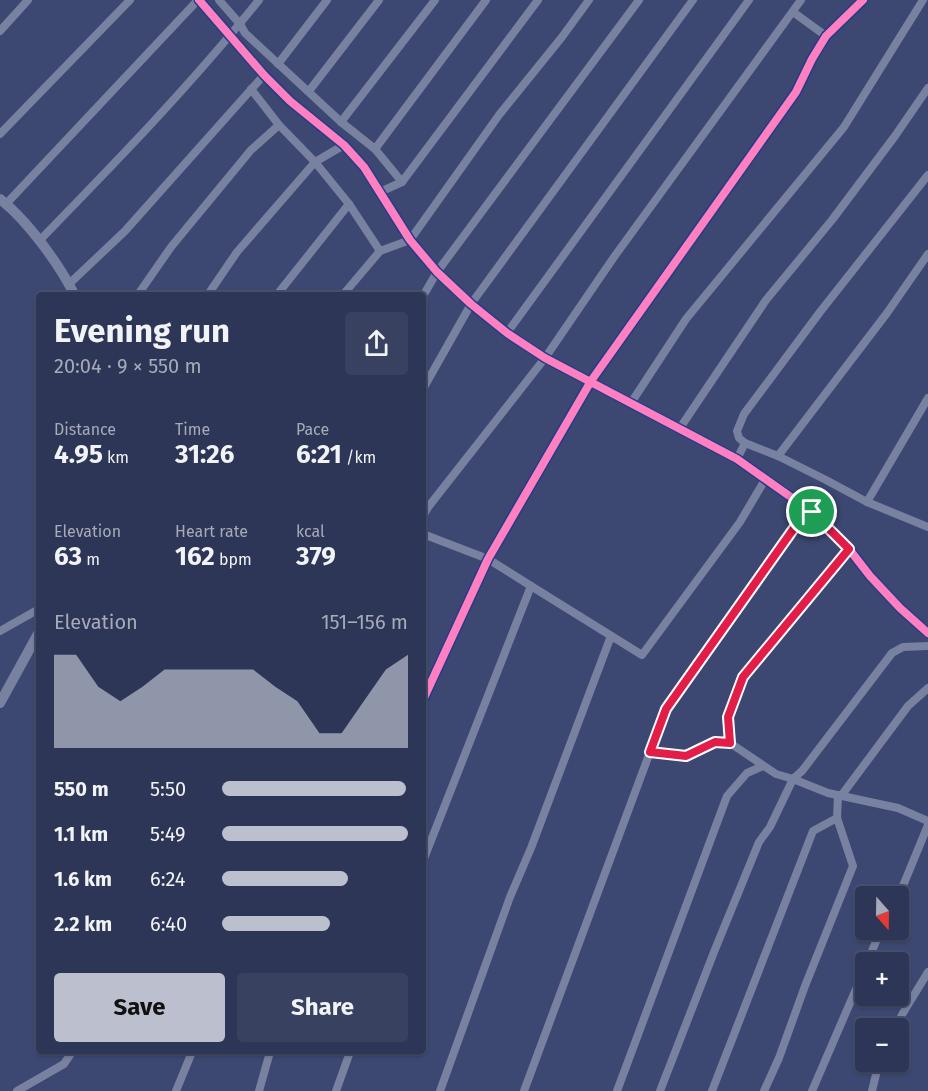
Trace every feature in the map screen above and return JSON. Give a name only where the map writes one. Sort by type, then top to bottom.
[{"type":"street","points":[[0,31],[28,0]]},
{"type":"street","points":[[0,134],[130,0]]},
{"type":"street","points":[[73,292],[39,241],[24,222],[3,202],[198,0],[264,75],[290,101],[344,145],[364,167],[410,240],[437,272],[471,304],[507,333],[545,358],[680,428],[737,459],[766,478],[812,512],[849,549],[900,608],[928,633]]},
{"type":"street","points":[[219,0],[245,33],[341,122],[375,149],[402,182]]},
{"type":"street","points":[[39,241],[136,141],[230,37],[259,0]]},
{"type":"street","points":[[278,64],[327,0]]},
{"type":"street","points":[[309,91],[379,0]]},
{"type":"street","points":[[341,122],[435,0]]},
{"type":"street","points":[[375,149],[486,0]]},
{"type":"street","points":[[380,192],[402,182],[538,0]]},
{"type":"street","points":[[345,292],[380,251],[410,240],[498,115],[589,0]]},
{"type":"street","points":[[425,292],[437,272],[639,0]]},
{"type":"street","points":[[426,384],[471,304],[693,0]]},
{"type":"street","points":[[507,333],[749,0]]},
{"type":"street","points":[[426,512],[545,358],[614,257],[801,0]]},
{"type":"street","points":[[426,693],[488,559],[591,381],[796,92],[826,36],[863,0]]},
{"type":"street","points":[[631,403],[686,320],[844,127],[923,0]]},
{"type":"street","points":[[793,12],[826,36]]},
{"type":"street","points":[[69,284],[125,231],[264,75]]},
{"type":"street","points":[[680,428],[766,300],[832,220],[928,88]]},
{"type":"street","points":[[250,89],[349,204],[380,251]]},
{"type":"street","points":[[140,292],[171,247],[250,150],[279,125]]},
{"type":"street","points":[[210,292],[237,252],[315,162],[344,145]]},
{"type":"street","points":[[928,175],[820,312],[744,414],[736,431],[745,443],[778,456],[867,502],[928,528]]},
{"type":"street","points":[[279,292],[349,204]]},
{"type":"street","points":[[778,456],[887,313],[928,254]]},
{"type":"street","points":[[867,502],[928,398]]},
{"type":"street","points":[[737,459],[745,443]]},
{"type":"street","points":[[426,535],[488,559],[642,655],[740,522],[766,478]]},
{"type":"street","points":[[524,1091],[666,709],[797,524],[812,512]]},
{"type":"street","points":[[730,743],[728,717],[743,677],[849,549]]},
{"type":"street","points":[[426,853],[531,586]]},
{"type":"street","points":[[0,631],[36,611]]},
{"type":"street","points":[[440,1091],[510,897],[531,848],[611,636]]},
{"type":"street","points":[[0,703],[36,637]]},
{"type":"street","points":[[660,1091],[759,842],[770,827],[793,779],[802,771],[892,653],[903,647],[928,646]]},
{"type":"street","points":[[764,1091],[779,1058],[853,866],[837,818],[839,796],[908,706],[928,688]]},
{"type":"street","points":[[650,752],[686,756],[715,742],[730,743],[776,774],[839,796],[898,808],[928,821]]},
{"type":"street","points":[[617,1091],[727,796],[747,773],[763,766]]},
{"type":"street","points":[[712,1091],[813,831],[837,818]]},
{"type":"street","points":[[903,886],[928,825]]},
{"type":"street","points":[[901,1018],[928,972]]},
{"type":"street","points":[[812,1091],[855,990]]},
{"type":"street","points":[[17,1091],[63,1064],[70,1054]]},
{"type":"street","points":[[176,1091],[191,1054]]},
{"type":"street","points":[[259,1091],[269,1054]]},
{"type":"street","points":[[336,1091],[349,1054]]},
{"type":"street","points":[[872,1091],[877,1072]]},
{"type":"cycle path","points":[[199,0],[264,75],[290,101],[344,145],[364,167],[410,240],[437,272],[471,304],[507,333],[545,358],[737,459],[812,512],[849,549],[900,608],[928,633]]},
{"type":"cycle path","points":[[426,693],[488,559],[591,381],[796,92],[826,36],[863,0]]},
{"type":"route","points":[[812,512],[849,549],[743,677],[728,717],[730,743],[715,742],[686,756],[650,752],[666,709],[797,524],[812,512]]}]
